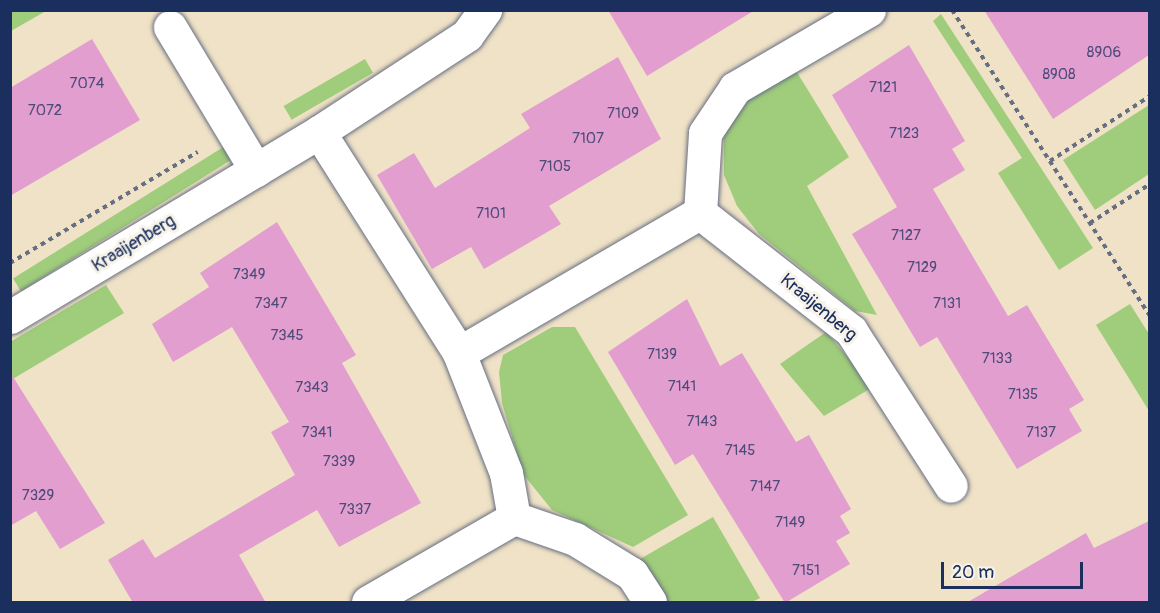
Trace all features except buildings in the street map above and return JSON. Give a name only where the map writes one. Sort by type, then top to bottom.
[{"type":"street","name":"Kraaijenberg","points":[[10,317],[319,132],[467,35],[485,10]]},
{"type":"street","points":[[459,353],[700,213],[705,133],[735,88],[869,10]]},
{"type":"street","points":[[170,27],[256,170]]},
{"type":"street","points":[[319,132],[459,353],[506,473],[514,518]]},
{"type":"street","name":"Kraaijenberg","points":[[700,213],[851,332],[951,486]]},
{"type":"street","points":[[368,603],[514,518],[575,539],[632,574],[650,603]]},
{"type":"path","points":[[952,10],[1149,316]]},
{"type":"path","points":[[1050,161],[1149,96]]},
{"type":"path","points":[[10,263],[233,131]]},
{"type":"path","points":[[1090,223],[1149,184]]},
{"type":"green space","points":[[11,10],[46,10],[46,11],[11,31]]},
{"type":"green space","points":[[941,14],[1093,248],[1059,270],[998,173],[1022,158],[933,21]]},
{"type":"green space","points":[[365,59],[373,73],[292,120],[284,106]]},
{"type":"green space","points":[[795,69],[849,157],[807,186],[877,315],[855,311],[759,234],[737,206],[724,175],[724,134],[746,97]]},
{"type":"green space","points":[[1149,105],[1149,174],[1095,210],[1063,160]]},
{"type":"green space","points":[[225,146],[233,159],[21,291],[13,278]]},
{"type":"green space","points":[[106,285],[124,313],[11,380],[10,342]]},
{"type":"green space","points":[[1130,304],[1149,334],[1149,411],[1096,325]]},
{"type":"green space","points":[[552,327],[575,327],[688,515],[633,547],[552,510],[523,474],[502,403],[499,372],[503,355]]},
{"type":"green space","points":[[826,332],[873,387],[824,416],[780,364]]},
{"type":"green space","points":[[713,517],[760,598],[752,602],[666,602],[640,559]]}]
